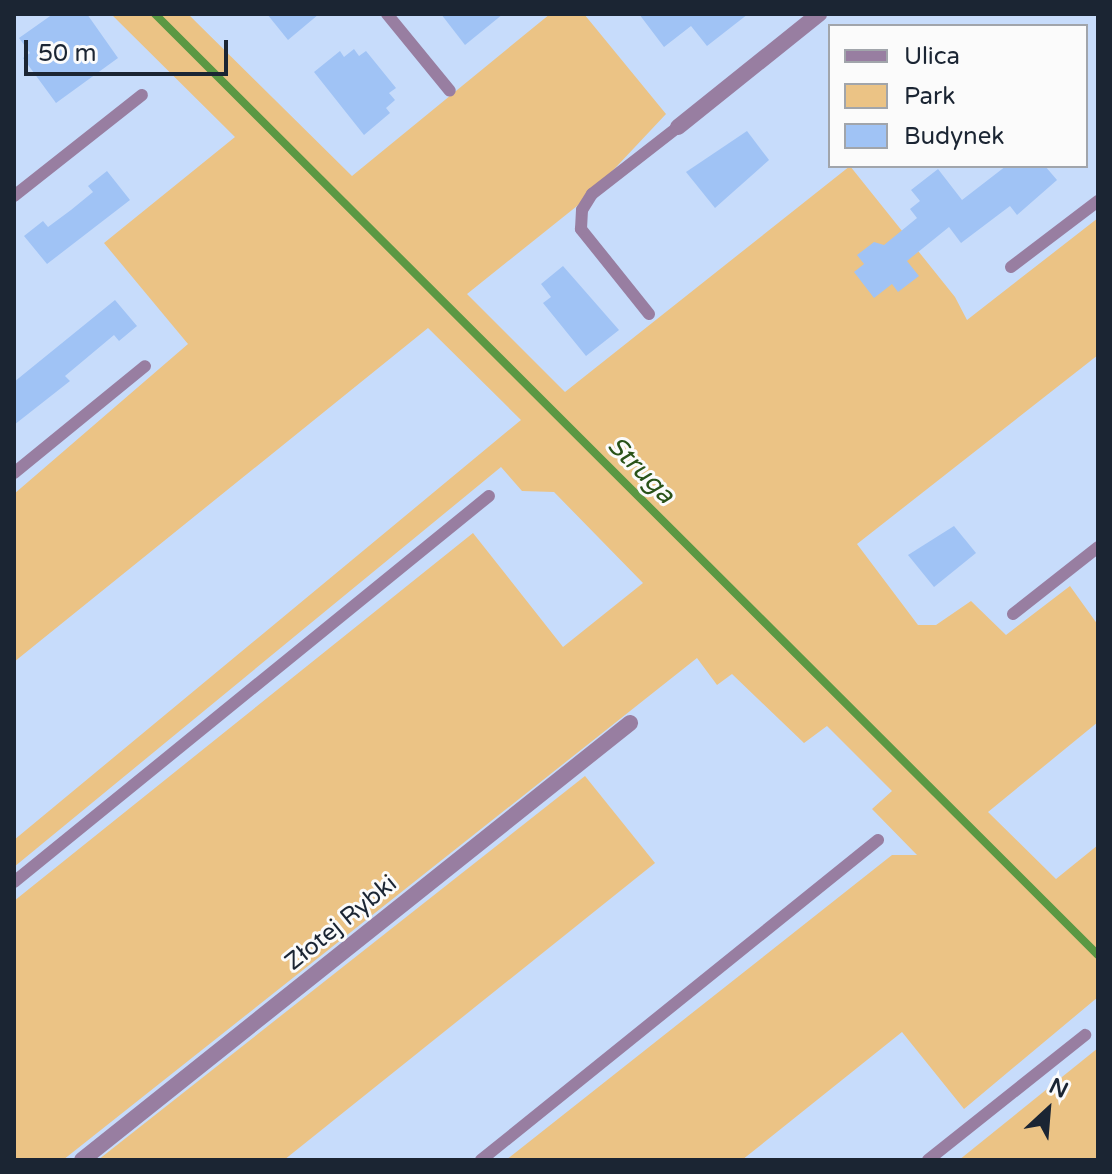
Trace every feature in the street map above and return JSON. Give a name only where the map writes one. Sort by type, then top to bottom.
[{"type":"street","points":[[678,127],[819,14]]},
{"type":"street","name":"Złotej Rybki","points":[[82,1160],[630,723]]},
{"type":"lane","points":[[387,14],[450,91]]},
{"type":"lane","points":[[14,196],[142,95]]},
{"type":"lane","points":[[649,314],[581,229],[582,210],[592,194],[678,127]]},
{"type":"lane","points":[[1011,267],[1098,201]]},
{"type":"lane","points":[[14,473],[145,366]]},
{"type":"lane","points":[[14,882],[489,496]]},
{"type":"lane","points":[[1013,614],[1098,547]]},
{"type":"lane","points":[[481,1160],[878,840]]},
{"type":"lane","points":[[928,1160],[1085,1035]]},
{"type":"green space","points":[[111,14],[188,14],[352,176],[550,14],[584,14],[666,114],[587,198],[467,294],[565,392],[847,168],[852,168],[955,297],[967,320],[1098,218],[1098,355],[857,544],[918,625],[936,625],[971,601],[1006,635],[1070,586],[1098,625],[1098,722],[988,812],[1056,879],[1098,845],[1098,997],[964,1109],[902,1032],[742,1160],[506,1160],[892,855],[917,855],[872,809],[892,791],[827,726],[804,743],[732,674],[717,685],[697,658],[63,1160],[14,1160],[14,901],[473,533],[563,647],[643,583],[554,492],[522,491],[501,467],[14,867],[14,840],[521,420],[428,328],[14,662],[14,494],[188,344],[104,243],[235,137]]},
{"type":"green space","points":[[585,776],[655,863],[284,1160],[98,1160]]},
{"type":"green space","points":[[1098,1048],[1098,1160],[959,1160]]},
{"type":"building","points":[[53,14],[87,14],[118,58],[56,103],[23,58],[30,53],[19,38]]},
{"type":"building","points":[[267,14],[319,14],[288,40]]},
{"type":"building","points":[[441,14],[503,14],[465,45]]},
{"type":"building","points":[[639,14],[748,14],[707,46],[691,26],[664,47]]},
{"type":"building","points":[[354,49],[359,56],[366,51],[396,88],[389,93],[395,100],[386,108],[390,113],[364,135],[314,72],[340,51],[344,57]]},
{"type":"building","points":[[747,131],[769,160],[715,208],[686,172]]},
{"type":"building","points":[[1003,168],[1047,168],[1057,180],[1017,215],[1010,206],[961,243],[949,227],[907,261],[919,276],[898,292],[892,284],[874,298],[854,272],[864,264],[857,255],[874,242],[884,245],[917,218],[910,209],[920,201],[911,190],[938,169],[962,200]]},
{"type":"building","points":[[107,171],[130,200],[47,264],[24,236],[43,221],[48,227],[71,210],[93,192],[88,186]]},
{"type":"building","points":[[563,266],[619,330],[586,356],[543,303],[551,297],[541,284]]},
{"type":"building","points":[[115,300],[137,326],[119,341],[114,335],[65,376],[70,381],[14,425],[14,382]]},
{"type":"building","points":[[954,526],[976,553],[934,587],[908,555]]},
{"type":"waterway","name":"Struga","points":[[155,14],[1098,955]]}]
